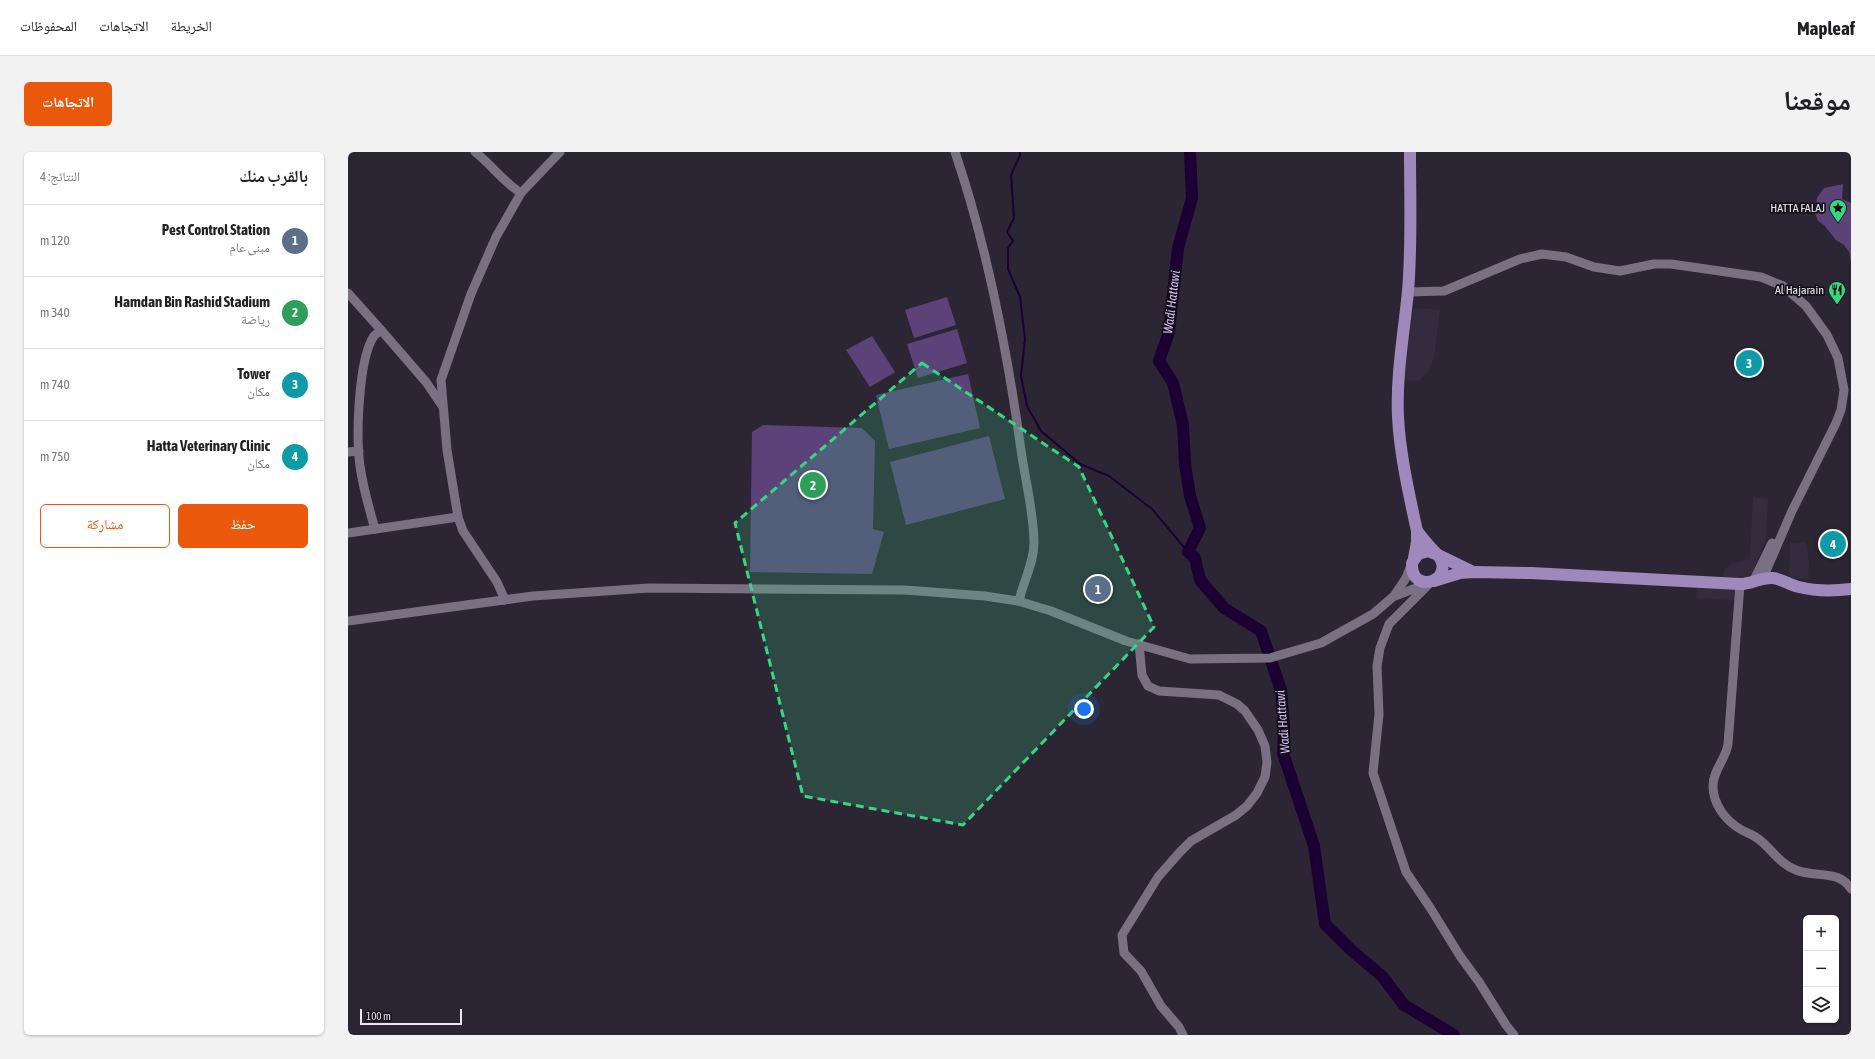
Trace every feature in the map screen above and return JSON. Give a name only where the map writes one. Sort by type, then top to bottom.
[{"type":"main road","points":[[1410,152],[1411,245],[1408,292],[1398,372],[1398,418],[1404,464],[1417,531],[1418,542],[1412,568],[1416,577],[1424,582],[1431,582],[1460,573],[1531,573],[1740,584],[1758,580],[1785,581],[1804,588],[1850,590]]},
{"type":"main road","points":[[1417,531],[1438,555],[1443,564],[1443,570],[1438,578],[1431,582]]},
{"type":"main road","points":[[1413,561],[1423,552],[1428,551],[1474,572]]},
{"type":"street","points":[[475,152],[488,162],[508,186],[521,193]]},
{"type":"street","points":[[505,600],[497,582],[463,531],[458,517],[447,450],[441,380],[480,273],[496,237],[521,193],[560,152]]},
{"type":"street","points":[[955,152],[969,194],[995,293],[1011,378],[1034,543],[1022,602]]},
{"type":"street","points":[[1408,292],[1444,290],[1520,259],[1542,254],[1566,257],[1594,267],[1620,271],[1654,264],[1670,264],[1712,269],[1761,277],[1783,286],[1806,306],[1827,335],[1838,358],[1844,390],[1841,410],[1836,423],[1758,580]]},
{"type":"street","points":[[348,293],[422,378],[444,408]]},
{"type":"street","points":[[375,529],[367,501],[359,451],[360,401],[365,363],[371,342],[374,336],[381,330]]},
{"type":"street","points":[[422,378],[437,378],[444,371]]},
{"type":"street","points":[[348,452],[359,451]]},
{"type":"street","points":[[348,533],[458,517]]},
{"type":"street","points":[[348,620],[532,596],[649,588],[905,590],[985,596],[1022,602],[1139,644],[1190,658],[1270,658],[1321,643],[1373,614],[1394,596],[1406,578],[1413,561]]},
{"type":"street","points":[[1394,596],[1431,582]]},
{"type":"street","points":[[1431,582],[1390,624],[1380,648],[1377,666],[1379,714],[1373,773],[1406,872],[1432,909],[1460,956],[1514,1035]]},
{"type":"street","points":[[1740,584],[1728,744],[1726,755],[1719,764],[1714,778],[1716,802],[1730,822],[1760,840],[1784,864],[1806,873],[1840,877],[1851,889]]},
{"type":"street","points":[[1139,644],[1142,676],[1148,686],[1159,691],[1219,696],[1237,704],[1245,711],[1258,730],[1265,746],[1267,762],[1264,777],[1257,793],[1247,806],[1236,815],[1191,840],[1158,877],[1122,935],[1124,953],[1141,971],[1161,1006],[1183,1035]]},
{"type":"highlighted area","points":[[922,363],[1079,467],[1154,627],[963,825],[803,796],[735,523]]},
{"type":"shaded area","points":[[1843,184],[1842,199],[1851,203],[1851,262],[1849,252],[1844,245],[1836,240],[1824,225],[1818,221],[1815,213],[1817,198],[1824,188]]},
{"type":"shaded area","points":[[947,297],[956,325],[914,338],[905,310]]},
{"type":"shaded area","points":[[1419,308],[1440,310],[1434,358],[1429,371],[1419,381],[1404,380],[1413,309]]},
{"type":"shaded area","points":[[957,329],[967,363],[918,378],[907,344]]},
{"type":"shaded area","points":[[872,336],[895,372],[870,387],[846,350]]},
{"type":"shaded area","points":[[968,374],[980,428],[889,449],[876,395]]},
{"type":"shaded area","points":[[763,425],[862,428],[875,441],[873,529],[884,532],[872,574],[750,572],[752,432]]},
{"type":"shaded area","points":[[989,436],[1005,499],[906,525],[890,462]]},
{"type":"shaded area","points":[[1753,497],[1768,499],[1766,538],[1751,579],[1737,600],[1696,598],[1697,586],[1722,588],[1724,570],[1733,563],[1750,559]]},
{"type":"shaded area","points":[[1806,542],[1809,563],[1808,579],[1789,578],[1790,543]]},
{"type":"waterway","points":[[1020,152],[1011,175],[1014,218],[1007,232],[1013,241],[1008,248],[1008,269],[1020,297],[1025,339],[1021,376],[1027,406],[1041,431],[1080,464],[1109,476],[1152,509],[1188,552]]},
{"type":"waterway","name":"Wadi Hattawi","points":[[1190,152],[1192,198],[1178,248],[1169,332],[1159,361],[1173,383],[1183,425],[1185,464],[1190,496],[1200,528],[1188,552],[1195,558],[1200,580],[1224,608],[1261,631],[1281,690],[1284,727],[1283,753],[1314,846],[1325,924],[1351,950],[1382,976],[1404,1005],[1454,1035]]},
{"type":"place","name":"HATTA FALAJ","points":[[1838,223]]},
{"type":"place","name":"Al Hajarain","points":[[1837,305]]},
{"type":"place","name":"Tower","points":[[1749,363]]},
{"type":"place","name":"Hamdan Bin Rashid Stadium","points":[[813,485]]},
{"type":"place","name":"Hatta Veterinary Clinic","points":[[1833,544]]},
{"type":"place","name":"Pest Control Station","points":[[1098,589]]}]
